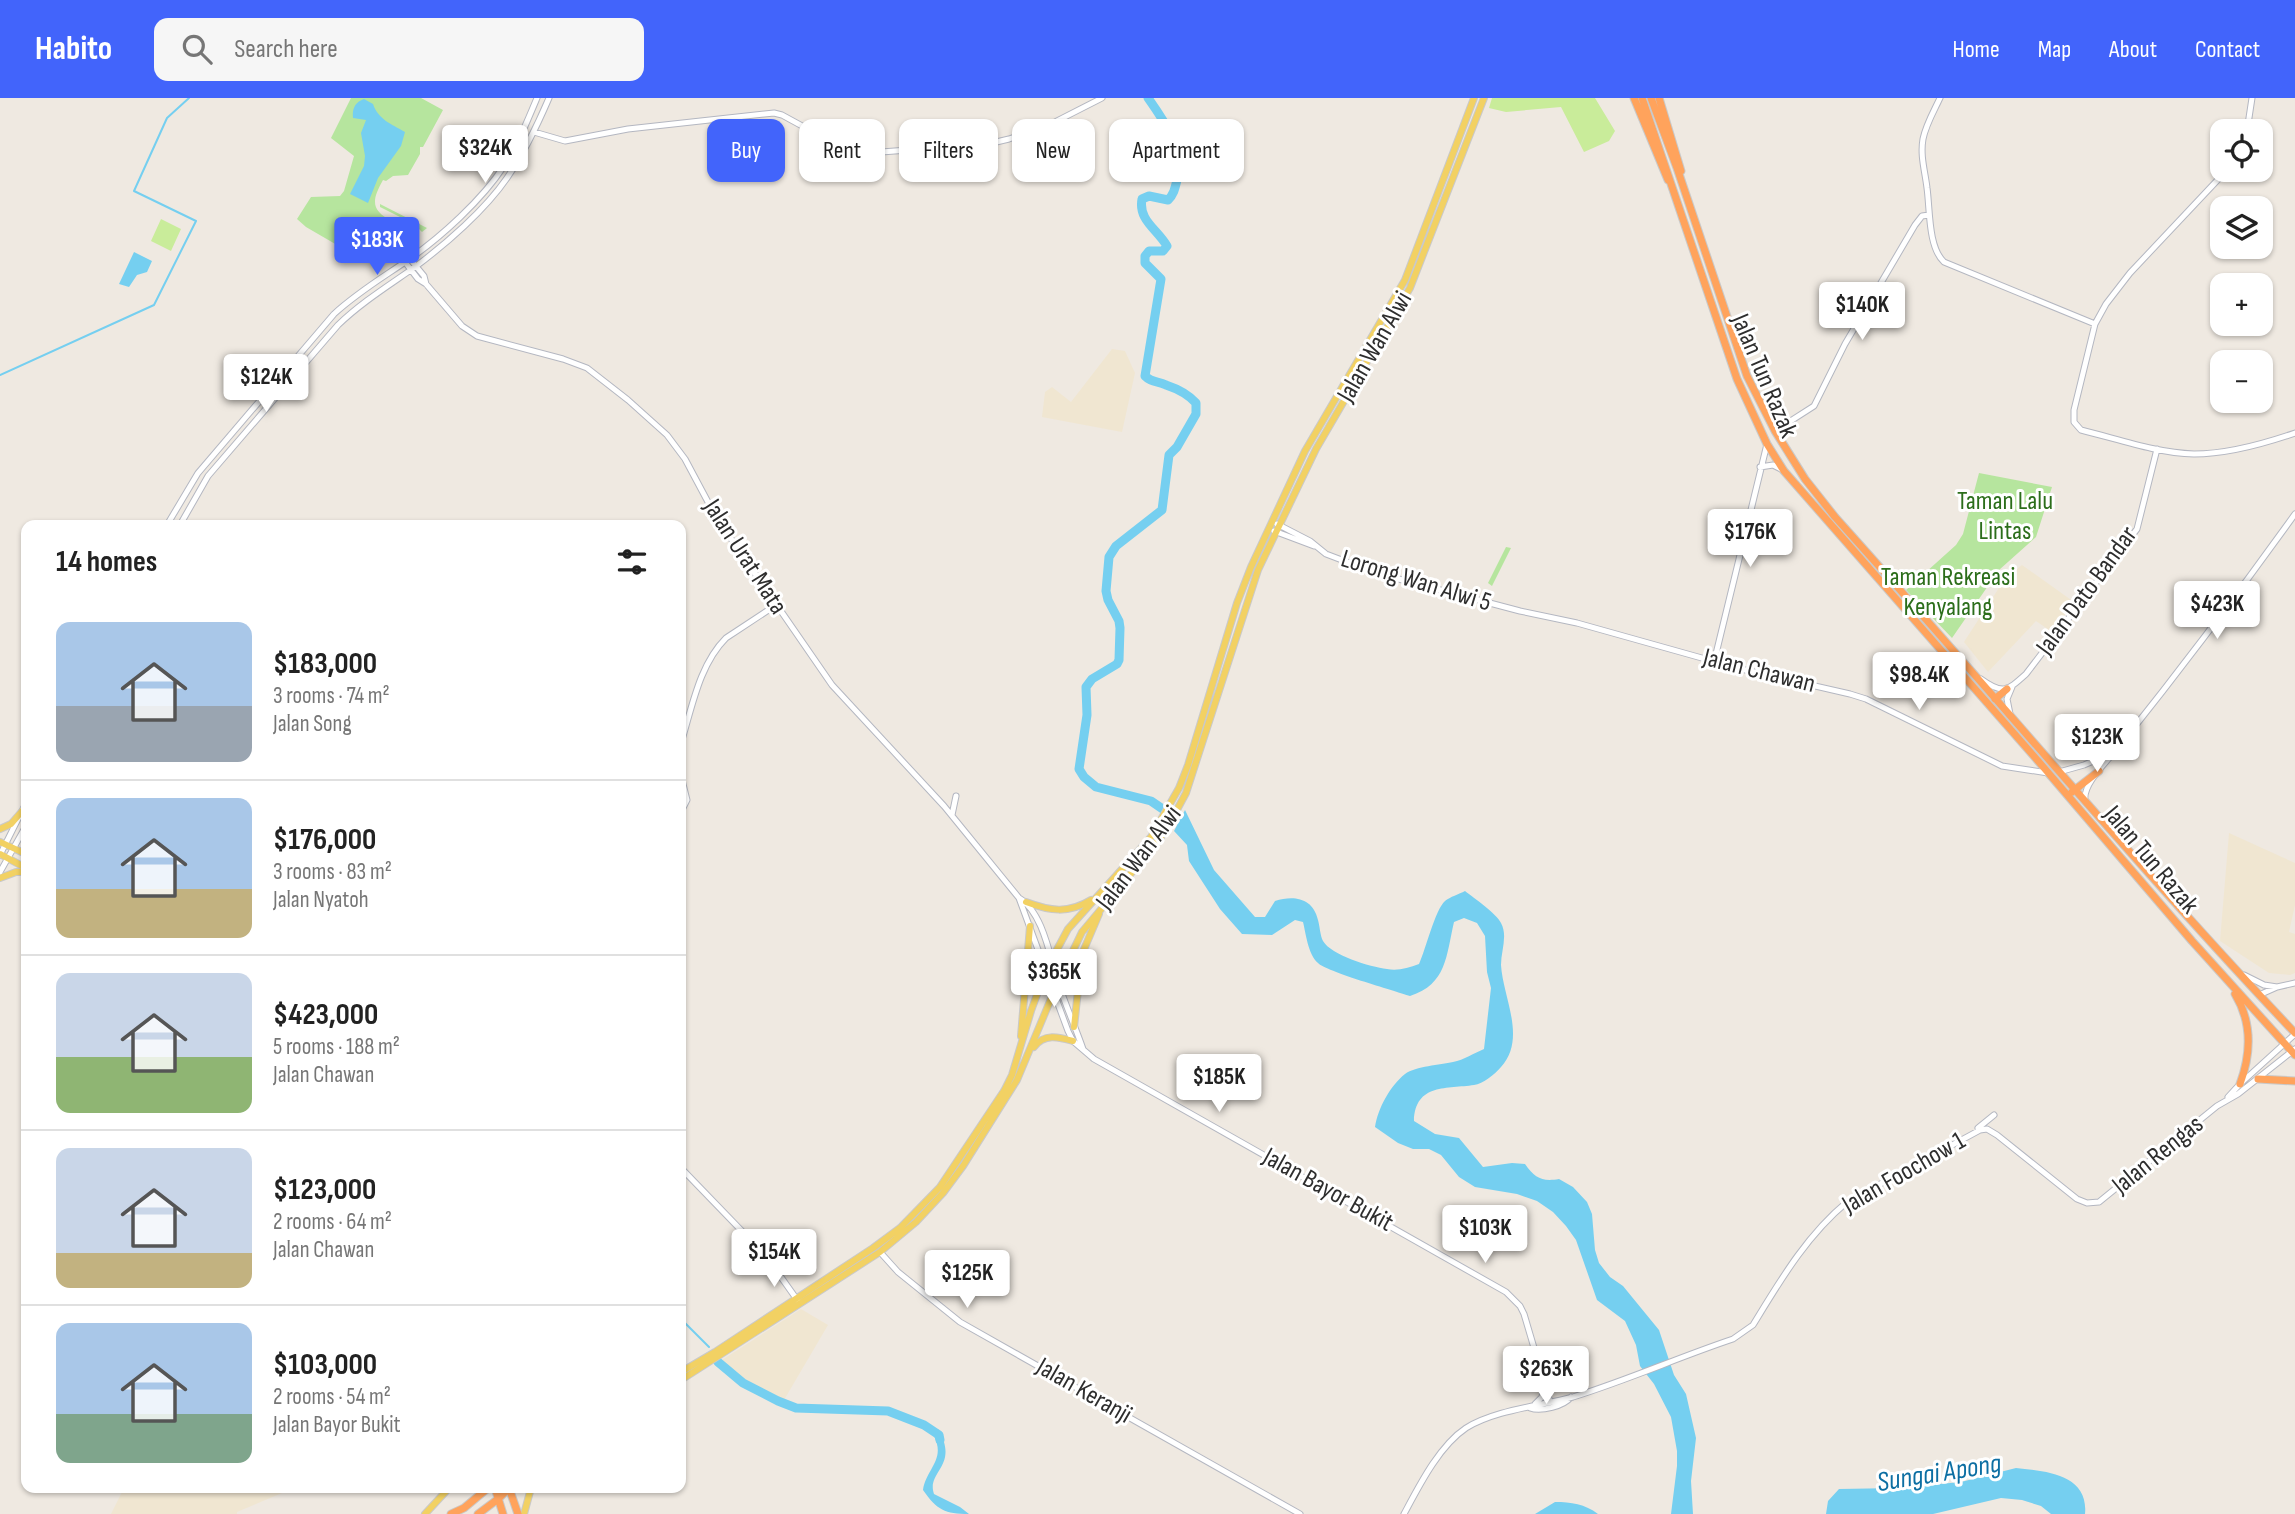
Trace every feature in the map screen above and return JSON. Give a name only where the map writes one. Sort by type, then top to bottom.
[{"type":"highway","points":[[1634,98],[1663,172],[1674,189]]},
{"type":"highway","name":"Jalan Tun Razak","points":[[1642,98],[1737,380],[1767,444],[1784,471],[2228,980],[2294,1052]]},
{"type":"highway","name":"Jalan Tun Razak","points":[[1651,98],[1746,376],[1775,431],[1805,479],[1835,517],[2085,802],[2231,966],[2295,1033]]},
{"type":"highway","points":[[1659,98],[1680,164],[1684,189]]},
{"type":"highway","points":[[2007,690],[1996,699],[1995,705],[2039,762]]},
{"type":"highway","points":[[2063,790],[2076,790],[2100,769]]},
{"type":"highway","points":[[2228,980],[2246,1020],[2248,1052],[2239,1084]]},
{"type":"highway","points":[[2258,1079],[2295,1081]]},
{"type":"highway","points":[[451,1514],[464,1508],[482,1493]]},
{"type":"highway","points":[[497,1493],[503,1514]]},
{"type":"highway","points":[[478,1514],[504,1493]]},
{"type":"highway","points":[[511,1493],[518,1514]]},
{"type":"main road","name":"Jalan Wan Alwi","points":[[686,1376],[888,1237],[924,1205],[954,1168],[1004,1091],[1012,1075],[1046,970],[1068,929],[1151,837],[1179,788],[1237,603],[1268,529],[1327,412],[1405,280],[1474,98]]},
{"type":"main road","name":"Jalan Wan Alwi","points":[[798,1301],[880,1252],[916,1222],[955,1178],[1008,1096],[1082,932],[1166,830],[1186,793],[1258,569],[1316,449],[1410,288],[1484,98]]},
{"type":"main road","points":[[0,829],[11,824],[21,811]]},
{"type":"main road","points":[[3,843],[21,852]]},
{"type":"main road","points":[[0,854],[21,867]]},
{"type":"main road","points":[[0,878],[21,871]]},
{"type":"main road","points":[[1023,900],[1060,911],[1081,906],[1097,897]]},
{"type":"main road","points":[[1074,1027],[1082,954],[1103,906]]},
{"type":"main road","points":[[1021,1041],[1030,926]]},
{"type":"main road","points":[[1024,1063],[1037,1042],[1044,1038],[1056,1037],[1073,1041]]},
{"type":"main road","name":"Jalan Wan Alwi","points":[[686,1370],[714,1356]]},
{"type":"main road","points":[[425,1514],[444,1493]]},
{"type":"main road","points":[[524,1514],[530,1493]]},
{"type":"street","points":[[170,520],[198,473],[334,314],[365,288],[408,260],[462,214],[491,183],[522,135],[537,98]]},
{"type":"street","points":[[183,520],[208,476],[338,325],[358,305],[413,268],[468,221],[495,193],[515,166],[549,98]]},
{"type":"street","points":[[534,132],[565,141],[628,129],[774,113],[848,152],[869,153],[988,144],[1049,125],[1102,98]]},
{"type":"street","points":[[1940,98],[1927,125],[1923,144],[1929,217],[1940,258],[1944,262],[2095,324]]},
{"type":"street","points":[[2249,119],[2252,98]]},
{"type":"street","points":[[2216,182],[2130,274],[2106,304],[2095,324],[2074,410],[2074,422],[2081,430],[2157,449],[2193,454],[2255,444],[2295,433]]},
{"type":"street","points":[[1775,431],[1816,403],[1845,344],[1918,221],[1928,197]]},
{"type":"street","points":[[1918,221],[1929,217]]},
{"type":"street","name":"Jalan Urat Mata","points":[[408,260],[418,279],[426,284],[455,319],[471,333],[579,364],[589,369],[651,420],[680,451],[716,517],[832,685],[951,815],[1023,900]]},
{"type":"street","points":[[1714,662],[1767,444]]},
{"type":"street","name":"Jalan Dato Bandar","points":[[2007,690],[2026,674],[2137,529],[2157,449]]},
{"type":"street","points":[[1760,467],[1773,465],[1784,471]]},
{"type":"street","points":[[2085,802],[2085,792],[2100,769],[2230,603],[2295,514]]},
{"type":"street","name":"Lorong Wan Alwi 5","points":[[1272,521],[1278,529]]},
{"type":"street","name":"Lorong Wan Alwi 5","points":[[1268,529],[1278,529],[1326,554],[1376,573],[1520,611]]},
{"type":"street","points":[[686,727],[701,679],[720,645],[726,638],[776,605]]},
{"type":"street","name":"Jalan Chawan","points":[[1520,611],[1577,623],[1714,662],[1866,699],[2003,766],[2048,773]]},
{"type":"street","points":[[1972,673],[1995,690],[2007,690]]},
{"type":"street","points":[[2011,717],[2007,699],[2014,685]]},
{"type":"street","points":[[2059,772],[2097,760],[2117,750]]},
{"type":"street","points":[[2028,770],[2029,752]]},
{"type":"street","points":[[2097,760],[2102,762],[2100,769]]},
{"type":"street","points":[[951,815],[956,796]]},
{"type":"street","points":[[0,854],[3,843],[21,813]]},
{"type":"street","points":[[0,872],[21,836]]},
{"type":"street","points":[[1023,900],[1053,993],[1073,1041]]},
{"type":"street","points":[[1023,900],[1039,923],[1083,1049]]},
{"type":"street","points":[[2231,966],[2253,981],[2277,987]]},
{"type":"street","points":[[2259,995],[2295,983]]},
{"type":"street","name":"Jalan Rengas","points":[[2227,1100],[2239,1084],[2295,1033]]},
{"type":"street","name":"Jalan Bayor Bukit","points":[[1073,1041],[1094,1059],[1506,1292],[1524,1314],[1550,1402]]},
{"type":"street","name":"Jalan Rengas","points":[[1987,1129],[2069,1194],[2082,1201],[2094,1203],[2109,1196],[2151,1158],[2294,1052]]},
{"type":"street","points":[[1974,1133],[1994,1115]]},
{"type":"street","name":"Jalan Foochow 1","points":[[1570,1397],[1631,1378],[1734,1339],[1747,1331],[1815,1232],[1847,1202],[1974,1133],[1987,1129]]},
{"type":"street","points":[[686,1173],[766,1256],[798,1301]]},
{"type":"street","name":"Jalan Keranji","points":[[880,1252],[898,1272],[960,1322],[1300,1514]]},
{"type":"street","points":[[1545,1384],[1555,1396],[1570,1397]]},
{"type":"street","points":[[1531,1407],[1542,1397],[1545,1384]]},
{"type":"street","points":[[1404,1514],[1438,1456],[1465,1429],[1489,1418],[1570,1397]]},
{"type":"street","points":[[1531,1407],[1536,1410],[1563,1404],[1569,1401],[1570,1397]]},
{"type":"shaded area","points":[[1112,349],[1125,351],[1135,373],[1122,432],[1042,417],[1045,392],[1052,387],[1071,402]]},
{"type":"shaded area","points":[[2022,565],[2074,602],[2052,632],[2036,621],[1988,672],[1964,642],[2006,577]]},
{"type":"shaded area","points":[[2229,833],[2295,863],[2295,905],[2289,932],[2295,934],[2295,973],[2269,973],[2220,941]]},
{"type":"shaded area","points":[[801,1309],[828,1325],[784,1400],[746,1380],[722,1360]]},
{"type":"shaded area","points":[[122,1493],[282,1493],[237,1514],[111,1514]]},
{"type":"green space","points":[[351,98],[421,98],[443,110],[423,147],[420,147],[420,154],[408,175],[383,180],[379,187],[375,204],[380,213],[394,225],[387,238],[379,242],[368,263],[297,219],[311,197],[340,196],[344,191],[354,156],[331,138]]},
{"type":"green space","points":[[1492,98],[1595,98],[1615,131],[1609,141],[1584,152],[1561,107],[1506,112],[1489,108]]},
{"type":"green space","points":[[380,204],[427,228],[422,232],[414,224],[380,207]]},
{"type":"green space","points":[[161,219],[181,229],[171,251],[151,241]]},
{"type":"green space","points":[[1979,473],[2052,487],[2036,537],[1999,570],[1952,638],[1906,590],[1956,545],[1963,534]]},
{"type":"green space","points":[[1506,547],[1511,548],[1492,586],[1488,583]]},
{"type":"water","points":[[364,99],[373,104],[378,114],[386,121],[405,132],[401,146],[378,178],[368,203],[350,194],[364,166],[361,133],[366,120],[353,118],[353,115],[356,104]]},
{"type":"water","points":[[134,252],[152,261],[147,272],[137,275],[129,287],[119,284]]},
{"type":"water","points":[[1185,810],[1214,870],[1255,917],[1265,917],[1275,901],[1289,898],[1302,900],[1312,907],[1322,939],[1327,946],[1361,963],[1395,970],[1419,964],[1441,906],[1465,891],[1499,919],[1504,933],[1501,965],[1513,1031],[1509,1056],[1498,1070],[1481,1083],[1444,1088],[1427,1094],[1420,1100],[1414,1121],[1435,1134],[1459,1138],[1483,1167],[1525,1164],[1539,1178],[1559,1179],[1573,1187],[1587,1202],[1592,1214],[1595,1250],[1599,1263],[1610,1277],[1623,1286],[1659,1330],[1674,1375],[1686,1394],[1696,1438],[1691,1481],[1693,1514],[1671,1514],[1677,1451],[1671,1417],[1654,1384],[1640,1366],[1636,1345],[1625,1321],[1597,1300],[1576,1240],[1566,1226],[1553,1212],[1537,1201],[1517,1194],[1475,1187],[1459,1177],[1441,1155],[1429,1149],[1413,1149],[1398,1143],[1375,1127],[1386,1098],[1405,1074],[1422,1067],[1457,1061],[1484,1049],[1491,988],[1487,972],[1485,936],[1477,923],[1464,918],[1454,922],[1446,957],[1438,976],[1422,991],[1410,996],[1333,971],[1323,967],[1315,959],[1303,922],[1295,920],[1272,935],[1242,934],[1220,909],[1189,861],[1187,845],[1174,831]]},
{"type":"water","points":[[938,1429],[946,1452],[934,1479],[934,1494],[969,1514],[942,1510],[923,1490],[937,1458],[934,1436]]},
{"type":"water","points":[[2016,1468],[2052,1473],[2073,1483],[2080,1490],[2085,1514],[2051,1514],[2041,1506],[2022,1500],[2001,1498],[1933,1514],[1826,1514],[1828,1501],[1839,1489],[1897,1488],[1961,1482]]},
{"type":"water","points":[[1555,1502],[1578,1504],[1598,1514],[1535,1514]]},
{"type":"waterway","points":[[0,375],[154,305],[196,221],[134,191],[167,118],[189,98]]},
{"type":"waterway","name":"Sungai Apong","points":[[1148,98],[1172,136],[1178,157],[1178,169],[1175,188],[1168,200],[1149,196],[1142,199],[1146,219],[1167,246],[1163,251],[1149,251],[1145,256],[1145,263],[1161,279],[1145,376],[1190,397],[1196,403],[1196,414],[1177,447],[1169,455],[1162,510],[1116,546],[1109,557],[1106,591],[1119,621],[1119,660],[1117,664],[1092,679],[1086,687],[1087,715],[1079,769],[1096,787],[1151,801],[1188,828]]},
{"type":"waterway","points":[[686,1324],[709,1347]]},
{"type":"waterway","points":[[718,1362],[743,1383],[796,1408],[888,1411],[924,1425],[939,1435],[940,1440]]},
{"type":"park label","name":"Taman Lalu Lintas","points":[[2005,516]]},
{"type":"park label","name":"Taman Rekreasi Kenyalang","points":[[1948,592]]}]
